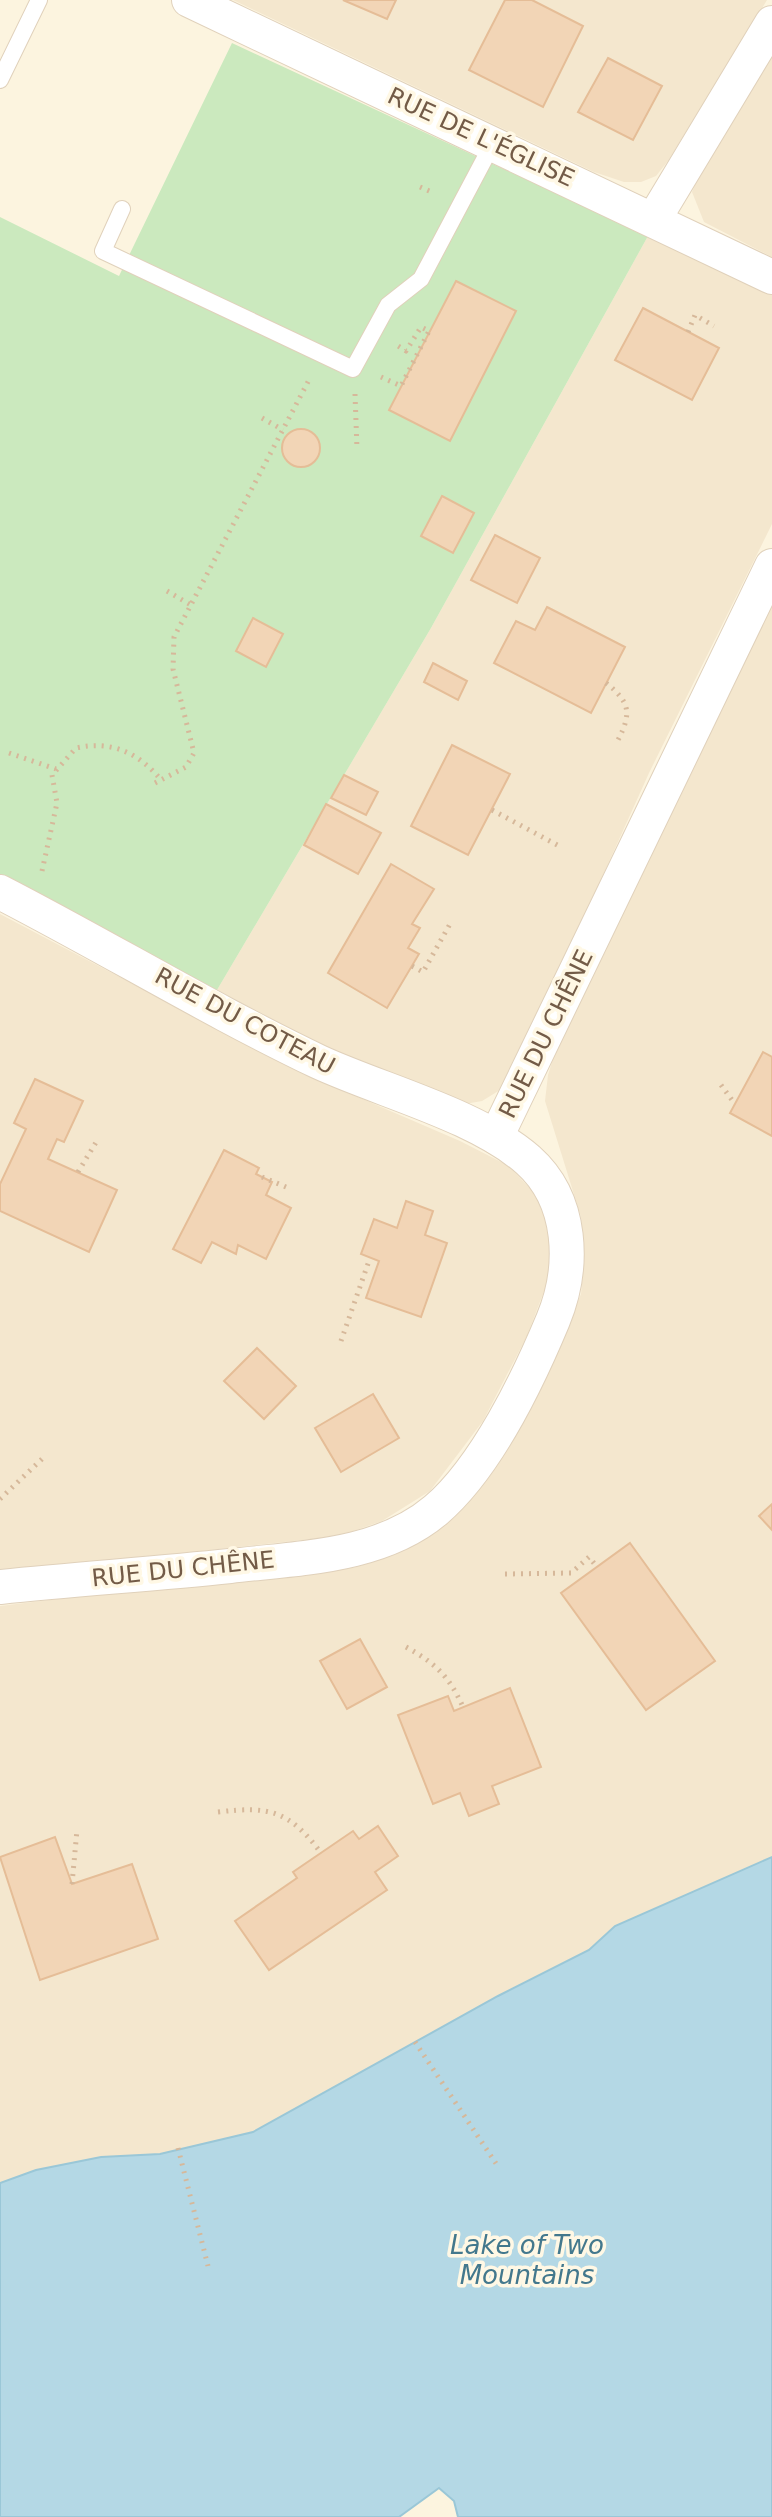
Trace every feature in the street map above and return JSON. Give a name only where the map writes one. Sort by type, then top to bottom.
[{"type":"street","name":"RUE DE L'ÉGLISE","points":[[189,0],[772,277]]},
{"type":"street","points":[[654,219],[772,23]]},
{"type":"street","name":"RUE DU CHÊNE","points":[[0,1587],[338,1553],[397,1533],[435,1511],[479,1460],[542,1347],[560,1303],[566,1265],[561,1207],[545,1179],[528,1160],[496,1137],[772,566]]},
{"type":"street","name":"RUE DU COTEAU","points":[[15,900],[296,1051],[496,1137]]},
{"type":"lane","points":[[0,80],[39,0]]},
{"type":"lane","points":[[122,209],[103,251],[353,369],[388,305],[421,279],[493,143]]},
{"type":"path","points":[[688,332],[695,315],[714,326]]},
{"type":"path","points":[[383,378],[401,386],[429,331],[421,327],[406,351],[389,341]]},
{"type":"path","points":[[353,369],[357,449]]},
{"type":"path","points":[[15,900],[38,889],[57,803],[51,786],[56,769],[76,748],[107,744],[143,760],[158,782],[186,767],[194,753],[172,649],[174,637],[312,375]]},
{"type":"path","points":[[262,418],[283,434]]},
{"type":"path","points":[[167,591],[191,605]]},
{"type":"path","points":[[606,683],[625,698],[628,711],[628,721],[618,740]]},
{"type":"path","points":[[9,753],[56,769]]},
{"type":"path","points":[[492,810],[561,847]]},
{"type":"path","points":[[412,966],[423,972],[450,924]]},
{"type":"path","points":[[721,1085],[735,1104]]},
{"type":"path","points":[[78,1172],[98,1139]]},
{"type":"path","points":[[262,1177],[286,1187]]},
{"type":"path","points":[[341,1341],[370,1258]]},
{"type":"path","points":[[0,1499],[43,1458]]},
{"type":"path","points":[[505,1574],[571,1573],[589,1557],[597,1567]]},
{"type":"path","points":[[406,1647],[437,1665],[451,1680],[463,1707]]},
{"type":"path","points":[[218,1812],[269,1810],[289,1818],[321,1853]]},
{"type":"path","points":[[72,1884],[77,1830]]},
{"type":"path","points":[[415,2042],[499,2168]]},
{"type":"path","points":[[178,2148],[208,2266]]},
{"type":"shaded area","points":[[233,0],[767,0],[668,161],[656,176],[641,182],[624,182],[594,172]]},
{"type":"shaded area","points":[[772,53],[772,257],[704,222],[692,192],[706,158]]},
{"type":"shaded area","points":[[648,236],[772,292],[772,524],[649,773],[548,997],[500,1090],[482,1101],[465,1104],[355,1063],[217,990],[431,628]]},
{"type":"shaded area","points":[[772,599],[772,1857],[615,1926],[589,1950],[498,1996],[253,2132],[160,2154],[101,2157],[36,2170],[0,2183],[0,1606],[115,1592],[310,1575],[357,1567],[396,1554],[431,1533],[547,1376],[581,1294],[584,1261],[581,1217],[545,1101],[548,1075],[559,1039]]},
{"type":"shaded area","points":[[0,914],[300,1072],[460,1141],[509,1166],[536,1195],[552,1233],[549,1278],[527,1336],[483,1421],[430,1491],[382,1521],[339,1536],[0,1573]]},
{"type":"green space","points":[[232,43],[648,236],[431,628],[217,990],[0,875],[0,217],[119,276]]},
{"type":"water","name":"Lake of Two Mountains","points":[[772,1857],[772,2517],[458,2517],[454,2501],[439,2488],[399,2517],[0,2517],[0,2183],[36,2170],[101,2157],[160,2154],[253,2132],[498,1996],[589,1950],[615,1926]]},
{"type":"building","points":[[343,0],[396,0],[387,19]]},
{"type":"building","points":[[505,0],[532,0],[583,26],[543,107],[469,70]]},
{"type":"building","points":[[608,58],[662,86],[633,140],[578,112]]},
{"type":"building","points":[[456,281],[516,311],[450,441],[389,410]]},
{"type":"building","points":[[643,308],[719,348],[692,400],[615,360]]},
{"type":"building","points":[[301,429],[315,434],[320,448],[315,462],[301,467],[287,462],[282,448],[287,434]]},
{"type":"building","points":[[442,496],[474,513],[453,553],[421,536]]},
{"type":"building","points":[[495,535],[540,558],[517,603],[471,580]]},
{"type":"building","points":[[547,607],[625,647],[591,713],[494,663],[516,621],[535,630]]},
{"type":"building","points":[[253,618],[283,634],[266,667],[236,651]]},
{"type":"building","points":[[433,663],[467,681],[458,700],[424,682]]},
{"type":"building","points":[[452,745],[510,774],[468,855],[411,826]]},
{"type":"building","points":[[344,775],[378,792],[366,815],[331,798]]},
{"type":"building","points":[[326,804],[381,833],[358,874],[304,845]]},
{"type":"building","points":[[391,864],[434,889],[412,924],[420,928],[408,948],[419,954],[387,1008],[328,973]]},
{"type":"building","points":[[763,1052],[772,1057],[772,1136],[730,1113]]},
{"type":"building","points":[[35,1079],[83,1101],[64,1142],[57,1139],[48,1159],[117,1190],[89,1252],[0,1211],[0,1184],[26,1129],[14,1123]]},
{"type":"building","points":[[224,1150],[259,1168],[256,1174],[272,1182],[266,1195],[291,1208],[266,1259],[238,1245],[236,1254],[212,1242],[201,1263],[173,1249]]},
{"type":"building","points":[[406,1201],[433,1211],[425,1235],[447,1243],[421,1317],[366,1298],[379,1261],[361,1254],[374,1219],[397,1228]]},
{"type":"building","points":[[257,1348],[296,1386],[264,1419],[224,1381]]},
{"type":"building","points":[[373,1394],[399,1438],[341,1472],[315,1428]]},
{"type":"building","points":[[772,1504],[772,1530],[759,1516]]},
{"type":"building","points":[[630,1543],[715,1661],[646,1710],[561,1593]]},
{"type":"building","points":[[360,1639],[387,1687],[347,1709],[320,1661]]},
{"type":"building","points":[[510,1688],[541,1767],[492,1786],[499,1804],[469,1816],[460,1793],[433,1804],[398,1715],[448,1696],[454,1711]]},
{"type":"building","points":[[378,1826],[398,1856],[375,1872],[387,1890],[269,1970],[235,1921],[297,1878],[293,1872],[353,1831],[359,1839]]},
{"type":"building","points":[[55,1837],[72,1884],[132,1864],[158,1939],[40,1980],[0,1857]]}]
